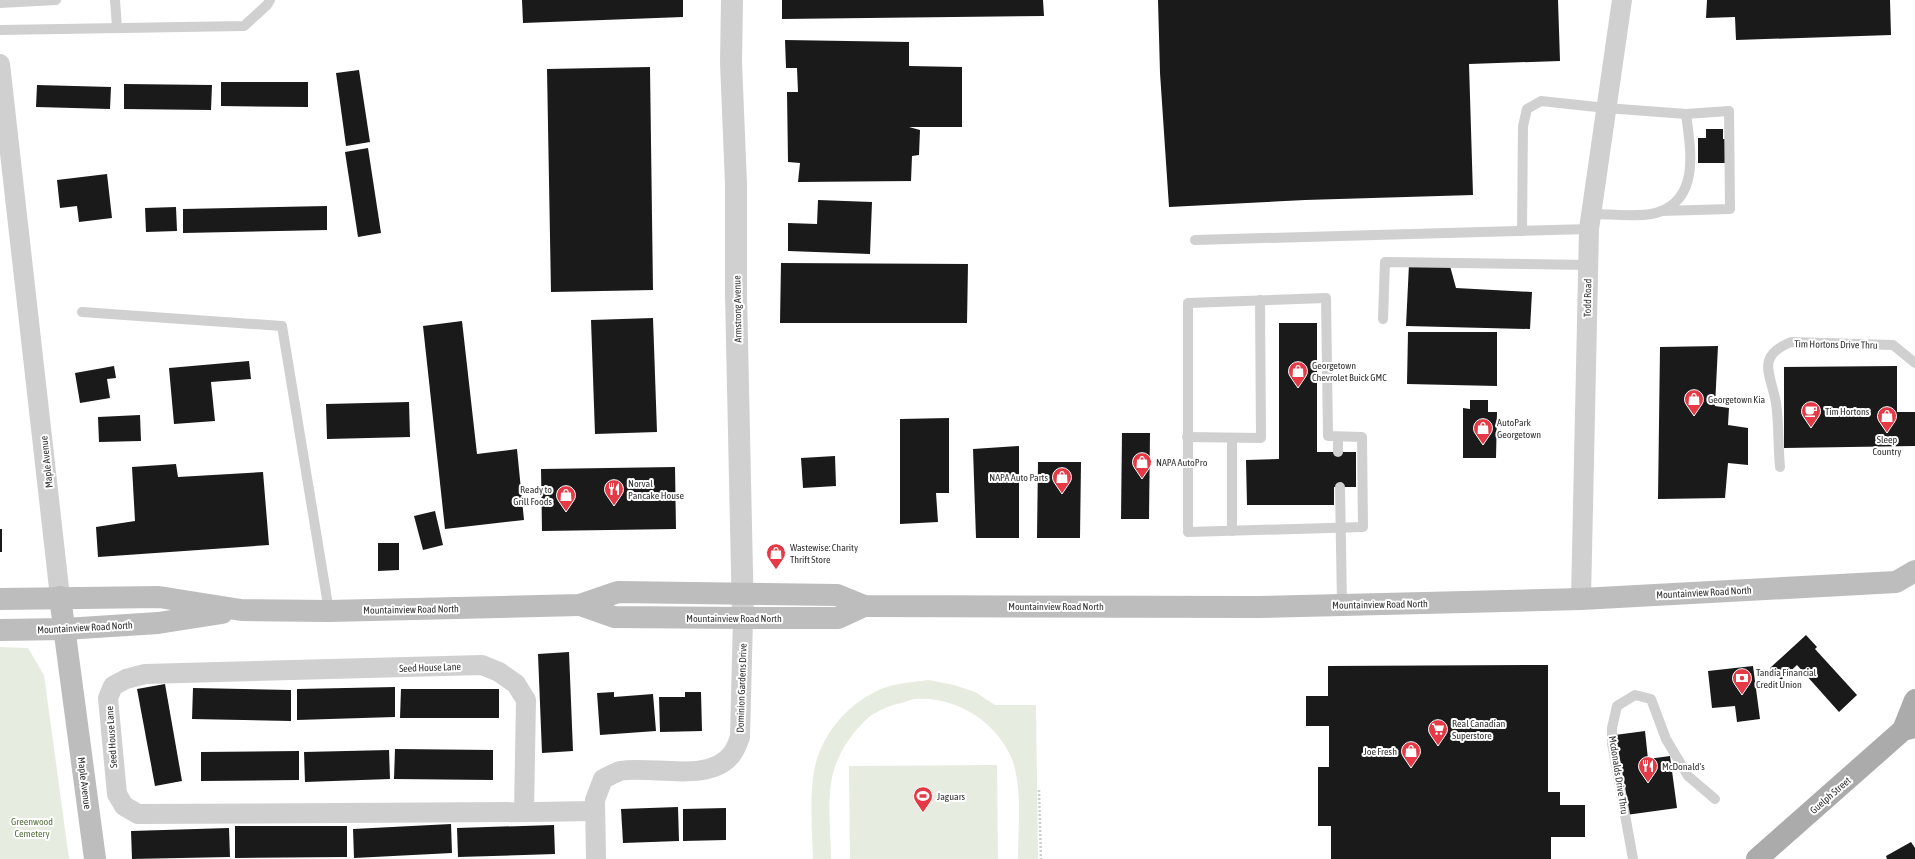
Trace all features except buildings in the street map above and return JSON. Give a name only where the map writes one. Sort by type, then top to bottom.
[{"type":"main road","name":"Mountainview Road North","points":[[0,599],[60,597],[159,597],[241,610],[329,611],[580,605],[618,592],[837,594],[864,606],[1257,607],[1581,599],[1896,582],[1915,571]]},
{"type":"main road","name":"Mountainview Road North","points":[[1896,582],[1915,591]]},
{"type":"main road","name":"Maple Avenue","points":[[60,597],[95,859]]},
{"type":"main road","name":"Mountainview Road North","points":[[580,605],[614,617],[743,618],[838,618],[864,606]]},
{"type":"main road","name":"Mountainview Road North","points":[[0,630],[65,629],[158,623],[241,610]]},
{"type":"main road","name":"Guelph Street","points":[[1757,859],[1909,728],[1915,700]]},
{"type":"street","name":"Armstrong Avenue","points":[[732,0],[731,62],[736,184],[736,294],[743,618]]},
{"type":"street","name":"Todd Road","points":[[1581,599],[1590,221],[1622,0]]},
{"type":"street","name":"Maple Avenue","points":[[0,64],[60,597]]},
{"type":"street","name":"Dominion Gardens Drive","points":[[596,859],[594,800],[603,779],[620,771],[688,771],[713,768],[724,762],[733,754],[740,737],[743,618]]},
{"type":"street","name":"Seed House Lane","points":[[524,812],[526,700],[516,684],[499,672],[482,665],[145,674],[113,686],[108,698],[117,794],[124,806],[138,814],[524,812],[595,811]]},
{"type":"lane","points":[[0,2],[56,0]]},
{"type":"lane","points":[[114,0],[117,27]]},
{"type":"lane","points":[[0,30],[244,26],[267,5],[270,0]]},
{"type":"lane","points":[[1195,240],[1522,231],[1661,211],[1730,209],[1729,111],[1686,114],[1541,101],[1527,109],[1523,126],[1522,231]]},
{"type":"lane","points":[[1661,211],[1672,204],[1683,193],[1690,178],[1691,152],[1686,114]]},
{"type":"lane","points":[[1383,318],[1385,262],[1588,264]]},
{"type":"lane","points":[[1326,298],[1328,436],[1362,437],[1363,527],[1188,532],[1188,303],[1260,300],[1326,298]]},
{"type":"lane","points":[[1187,437],[1261,438],[1260,300]]},
{"type":"lane","points":[[82,312],[282,326],[329,611]]},
{"type":"lane","name":"Tim Hortons Drive Thru","points":[[1780,467],[1776,402],[1767,373],[1771,356],[1778,348],[1791,342],[1893,344],[1915,363]]},
{"type":"lane","points":[[1338,437],[1338,452]]},
{"type":"lane","points":[[1232,438],[1232,531]]},
{"type":"lane","points":[[1340,487],[1342,605]]},
{"type":"lane","name":"Mcdonalds Drive Thru","points":[[1632,859],[1612,743],[1612,728],[1617,706],[1635,695],[1651,699],[1666,739],[1688,776],[1715,799]]},
{"type":"path","points":[[1039,790],[1041,859]]},
{"type":"green space","name":"Greenwood Cemetery","points":[[0,647],[28,648],[44,675],[69,859],[0,859]]},
{"type":"green space","points":[[929,680],[954,685],[975,692],[995,705],[1036,705],[1038,859],[1018,859],[1019,807],[1015,768],[1004,744],[995,732],[972,713],[958,706],[930,699],[915,699],[890,706],[874,714],[868,718],[851,736],[841,752],[831,781],[829,807],[831,859],[813,859],[811,807],[813,777],[816,763],[827,736],[845,713],[868,695],[893,685]]},
{"type":"green space","name":"Jaguars","points":[[997,765],[998,859],[850,859],[849,766]]},
{"type":"place","name":"Georgetown Chevrolet Buick GMC","points":[[1298,388]]},
{"type":"place","name":"Georgetown Kia","points":[[1694,416]]},
{"type":"place","name":"Tim Hortons","points":[[1811,428]]},
{"type":"place","name":"Sleep Country","points":[[1887,433]]},
{"type":"place","name":"AutoPark Georgetown","points":[[1483,445]]},
{"type":"place","name":"NAPA AutoPro","points":[[1142,479]]},
{"type":"place","name":"NAPA Auto Parts","points":[[1062,494]]},
{"type":"place","name":"Norval Pancake House","points":[[614,506]]},
{"type":"place","name":"Ready to Grill Foods","points":[[566,512]]},
{"type":"place","name":"Wastewise: Charity Thrift Store","points":[[776,570]]},
{"type":"place","name":"Tandia Financial Credit Union","points":[[1742,695]]},
{"type":"place","name":"Real Canadian Superstore","points":[[1438,746]]},
{"type":"place","name":"Joe Fresh","points":[[1411,768]]},
{"type":"place","name":"McDonald's","points":[[1648,783]]},
{"type":"place","name":"Jaguars","points":[[923,813]]}]
